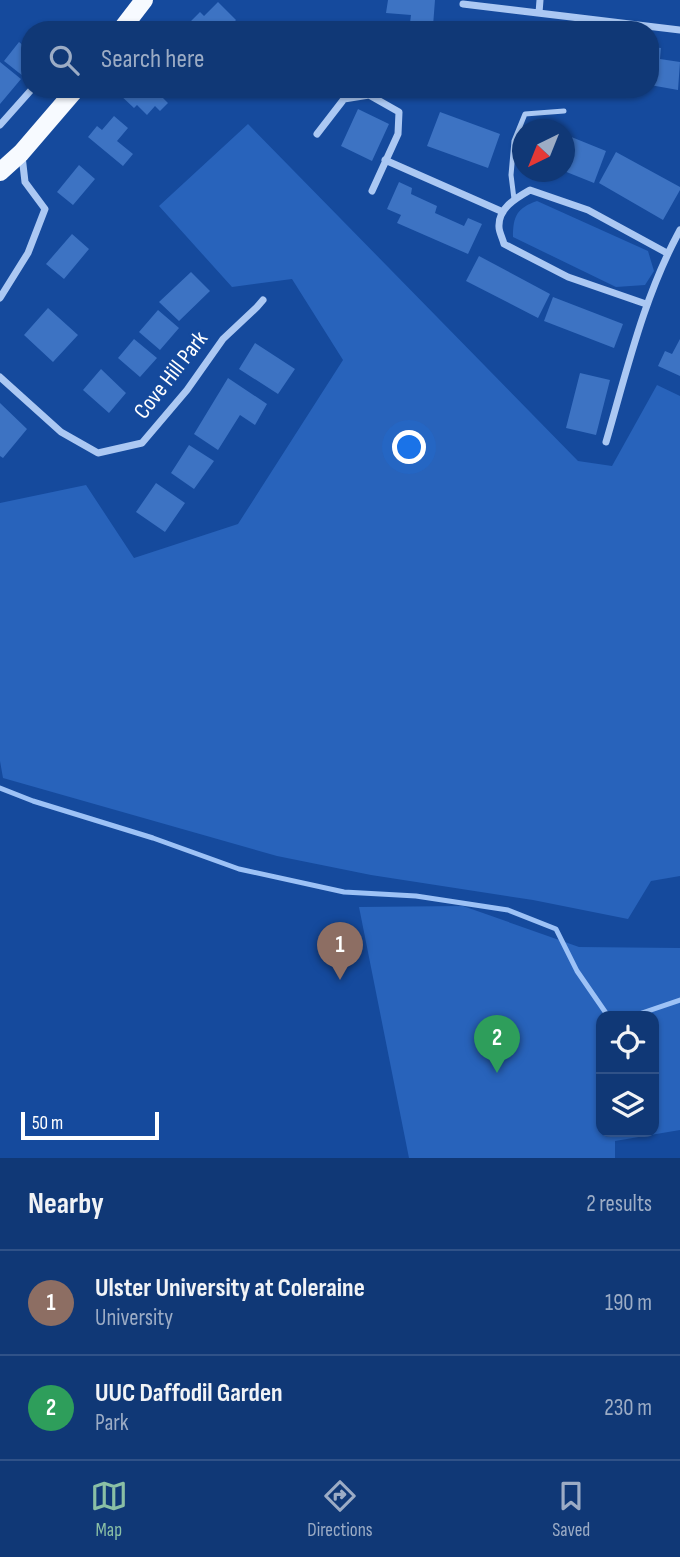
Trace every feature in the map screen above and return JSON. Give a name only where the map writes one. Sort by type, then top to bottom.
[{"type":"main road","points":[[128,21],[144,0]]},
{"type":"main road","points":[[0,172],[21,153],[68,98]]},
{"type":"street","points":[[539,13],[540,0]]},
{"type":"street","points":[[463,4],[605,21]]},
{"type":"street","points":[[659,27],[680,30]]},
{"type":"street","points":[[0,125],[24,98]]},
{"type":"street","points":[[317,134],[344,99],[349,98]]},
{"type":"street","points":[[372,191],[398,134],[400,112],[376,98]]},
{"type":"street","points":[[0,298],[28,253],[45,209],[25,182],[21,153]]},
{"type":"street","points":[[386,160],[503,212]]},
{"type":"street","points":[[646,304],[568,277],[505,244],[499,227],[503,212],[514,199],[530,190],[588,211],[667,253]]},
{"type":"street","points":[[606,442],[646,304],[667,253],[680,230]]},
{"type":"street","name":"Cove Hill Park","points":[[0,377],[61,432],[97,453],[142,443],[187,390],[223,338],[262,300]]},
{"type":"lane","points":[[514,199],[511,175],[514,141],[524,114],[564,111]]},
{"type":"shaded area","points":[[248,124],[578,461],[612,466],[657,385],[680,396],[680,876],[651,881],[628,919],[277,856],[3,778],[0,761],[0,503],[86,485],[134,558],[238,524],[343,360],[292,279],[232,287],[159,206]]},
{"type":"shaded area","points":[[537,201],[648,251],[654,271],[645,285],[616,287],[513,237],[518,214]]},
{"type":"shaded area","points":[[463,906],[579,947],[680,948],[680,1130],[659,1134],[659,1011],[596,1011],[596,1137],[639,1137],[615,1141],[615,1158],[409,1158],[359,907]]},
{"type":"building","points":[[388,0],[435,0],[433,21],[410,21],[411,15],[386,13]]},
{"type":"building","points":[[218,2],[236,20],[191,21],[200,12],[204,16]]},
{"type":"building","points":[[19,42],[21,44],[21,74],[4,61]]},
{"type":"building","points":[[659,48],[660,59],[680,62],[678,90],[659,87]]},
{"type":"building","points":[[0,62],[21,79],[0,104]]},
{"type":"building","points":[[123,98],[163,98],[168,103],[160,111],[155,106],[147,115],[137,105],[134,108]]},
{"type":"building","points":[[358,109],[389,124],[372,161],[341,146]]},
{"type":"building","points":[[440,112],[500,134],[488,168],[427,146]]},
{"type":"building","points":[[114,116],[128,128],[117,141],[133,154],[123,166],[88,137],[97,126],[102,130]]},
{"type":"building","points":[[575,138],[606,151],[594,183],[575,175]]},
{"type":"building","points":[[616,152],[680,187],[663,220],[599,183]]},
{"type":"building","points":[[79,165],[95,179],[73,205],[57,192]]},
{"type":"building","points":[[399,182],[412,188],[411,194],[437,206],[435,213],[464,226],[468,218],[482,224],[468,254],[397,223],[401,215],[387,209]]},
{"type":"building","points":[[72,234],[89,249],[64,279],[46,264]]},
{"type":"building","points":[[479,256],[550,294],[538,318],[466,281]]},
{"type":"building","points":[[191,272],[210,291],[179,321],[159,302]]},
{"type":"building","points":[[553,297],[623,324],[614,348],[544,321]]},
{"type":"building","points":[[48,308],[78,335],[53,362],[24,335]]},
{"type":"building","points":[[158,310],[179,328],[160,350],[139,332]]},
{"type":"building","points":[[134,339],[157,358],[140,377],[118,358]]},
{"type":"building","points":[[680,339],[680,376],[658,366],[665,351],[672,354]]},
{"type":"building","points":[[255,343],[295,369],[278,394],[239,369]]},
{"type":"building","points":[[101,369],[126,393],[109,413],[83,390]]},
{"type":"building","points":[[580,373],[610,380],[596,435],[566,428]]},
{"type":"building","points":[[228,378],[267,404],[255,425],[240,415],[218,450],[194,434]]},
{"type":"building","points":[[0,403],[27,429],[3,458],[0,456]]},
{"type":"building","points":[[189,445],[214,461],[194,489],[171,473]]},
{"type":"building","points":[[156,483],[185,503],[165,532],[136,512]]},
{"type":"waterway","points":[[0,788],[239,869],[344,892],[416,896],[508,910],[556,929],[577,971],[605,1011]]},
{"type":"waterway","points":[[648,1011],[680,1000]]},
{"type":"place","name":"Ulster University at Coleraine","points":[[340,980]]},
{"type":"place","name":"UUC Daffodil Garden","points":[[497,1073]]}]
